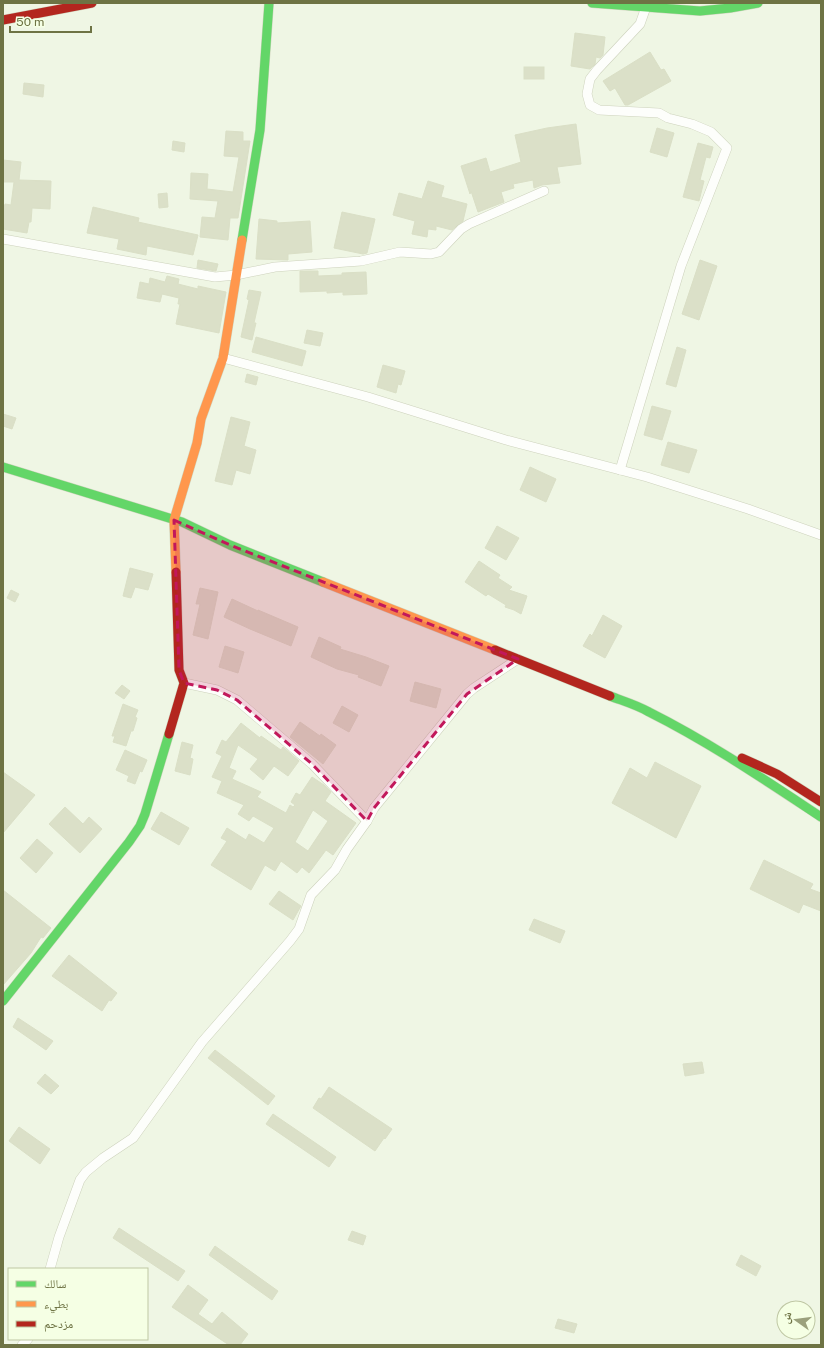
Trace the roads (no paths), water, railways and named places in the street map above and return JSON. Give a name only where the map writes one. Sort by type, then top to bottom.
[{"type":"main road","points":[[3,20],[92,3]]},
{"type":"main road","points":[[3,1001],[129,842],[140,826],[145,814],[184,682],[179,670],[174,520],[197,443],[201,419],[223,358],[260,130],[269,3]]},
{"type":"main road","points":[[592,3],[700,11],[758,3]]},
{"type":"main road","points":[[3,468],[182,522],[230,544],[648,711],[781,790],[821,817]]},
{"type":"main road","points":[[699,740],[777,774],[821,802]]},
{"type":"street","points":[[620,470],[681,266],[726,148],[711,132],[692,124],[668,118],[659,113],[599,110],[590,105],[587,94],[590,78],[640,24],[646,8]]},
{"type":"street","points":[[3,239],[215,277],[236,275],[275,267],[361,261],[400,252],[435,253],[461,229],[544,191]]},
{"type":"street","points":[[223,358],[375,399],[506,440],[647,477],[748,509],[821,535]]},
{"type":"street","points":[[50,1268],[59,1237],[80,1180],[86,1172],[133,1138],[202,1042],[295,935],[304,917],[311,895],[335,870],[374,808],[467,694],[518,659]]},
{"type":"street","points":[[184,682],[217,690],[237,700],[312,764],[367,821]]}]
